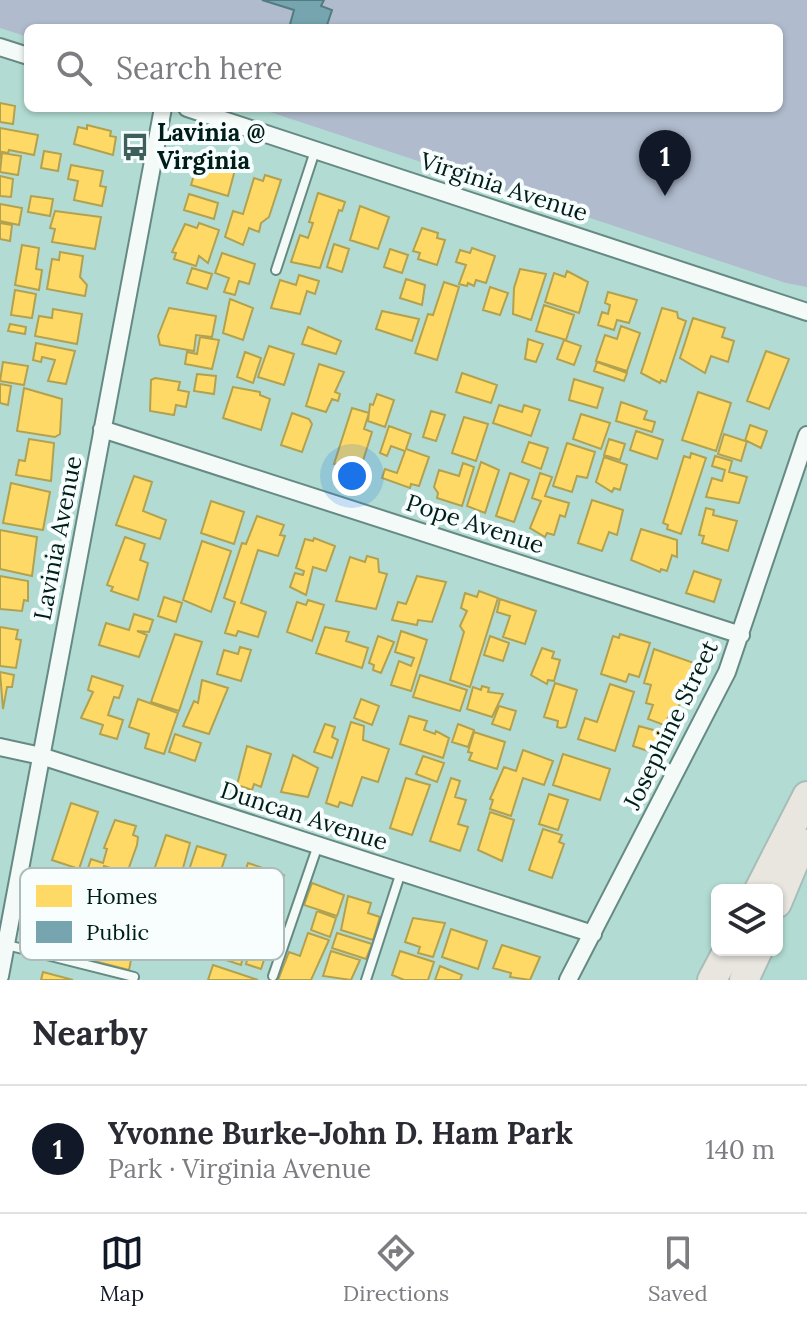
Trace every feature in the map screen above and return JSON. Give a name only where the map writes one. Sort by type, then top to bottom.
[{"type":"highway","points":[[762,884],[807,796]]},
{"type":"highway","points":[[783,889],[807,831]]},
{"type":"highway","points":[[712,980],[725,956]]},
{"type":"highway","points":[[744,980],[755,956]]},
{"type":"street","points":[[0,47],[24,55]]},
{"type":"street","name":"Lavinia Avenue","points":[[20,868],[162,112]]},
{"type":"street","name":"Virginia Avenue","points":[[199,112],[807,312]]},
{"type":"street","name":"Pope Avenue","points":[[102,429],[741,635]]},
{"type":"street","name":"Josephine Street","points":[[568,980],[727,672],[807,435]]},
{"type":"street","name":"Duncan Avenue","points":[[0,747],[41,756],[593,934]]},
{"type":"street","name":"Lavinia Avenue","points":[[0,976],[20,869]]},
{"type":"lane","points":[[276,270],[316,150]]},
{"type":"lane","points":[[284,944],[318,845]]},
{"type":"lane","points":[[366,980],[401,872]]},
{"type":"lane","points":[[6,945],[20,948]]},
{"type":"lane","points":[[66,960],[134,977]]},
{"type":"lane","points":[[273,976],[278,960]]},
{"type":"shaded area","points":[[0,0],[807,0],[807,287],[786,283],[270,112],[783,112],[783,24],[24,24],[24,36],[0,28]]},
{"type":"building: Homes","points":[[0,103],[15,106],[13,124],[0,122]]},
{"type":"building: Homes","points":[[87,125],[111,131],[110,136],[116,137],[113,155],[74,144],[78,127],[87,129]]},
{"type":"building: Homes","points":[[0,128],[38,135],[34,155],[9,150],[8,153],[2,152],[0,159]]},
{"type":"building: Homes","points":[[44,151],[61,154],[58,171],[41,168]]},
{"type":"building: Homes","points":[[2,153],[21,156],[18,175],[0,172]]},
{"type":"building: Homes","points":[[199,158],[236,166],[228,196],[191,185]]},
{"type":"building: Homes","points":[[71,165],[103,171],[100,186],[106,187],[102,206],[74,200],[78,181],[68,179]]},
{"type":"building: Homes","points":[[265,175],[281,180],[269,217],[261,223],[259,232],[249,228],[243,245],[225,237],[233,211],[243,214],[254,178],[263,181]]},
{"type":"building: Homes","points":[[0,176],[13,179],[11,197],[0,196]]},
{"type":"building: Homes","points":[[318,193],[345,202],[342,211],[339,210],[320,268],[291,262],[300,235],[308,238],[313,223],[309,222]]},
{"type":"building: Homes","points":[[189,194],[218,203],[214,219],[184,210]]},
{"type":"building: Homes","points":[[31,196],[53,199],[50,216],[28,212]]},
{"type":"building: Homes","points":[[0,204],[22,208],[19,225],[0,221]]},
{"type":"building: Homes","points":[[360,206],[389,217],[378,249],[350,240]]},
{"type":"building: Homes","points":[[55,211],[101,217],[95,249],[52,242],[55,229],[50,228]]},
{"type":"building: Homes","points":[[0,223],[12,225],[10,241],[0,239]]},
{"type":"building: Homes","points":[[199,223],[219,230],[208,263],[199,256],[196,266],[174,259],[176,253],[172,252],[185,224],[197,228]]},
{"type":"building: Homes","points":[[422,228],[438,233],[437,238],[445,240],[437,265],[418,259],[420,253],[413,251]]},
{"type":"building: Homes","points":[[334,244],[349,249],[342,272],[327,267]]},
{"type":"building: Homes","points":[[22,245],[39,248],[36,269],[42,270],[39,290],[15,285]]},
{"type":"building: Homes","points":[[472,248],[495,256],[486,283],[476,280],[474,286],[468,283],[467,286],[459,284],[466,265],[456,262],[460,250],[470,253]]},
{"type":"building: Homes","points":[[390,249],[408,255],[402,273],[384,267]]},
{"type":"building: Homes","points":[[60,252],[83,256],[80,277],[87,285],[85,296],[47,289],[52,259],[59,260]]},
{"type":"building: Homes","points":[[222,253],[255,264],[249,284],[239,281],[235,295],[224,292],[229,278],[215,273]]},
{"type":"building: Homes","points":[[192,268],[212,274],[207,289],[187,283]]},
{"type":"building: Homes","points":[[520,269],[546,274],[531,320],[513,314],[514,288]]},
{"type":"building: Homes","points":[[567,271],[588,282],[579,313],[545,302],[554,273],[565,277]]},
{"type":"building: Homes","points":[[299,275],[319,281],[315,294],[307,291],[300,314],[271,308],[280,280],[296,285]]},
{"type":"building: Homes","points":[[406,279],[425,285],[422,305],[400,298]]},
{"type":"building: Homes","points":[[444,282],[459,287],[437,360],[415,353],[428,314],[433,315]]},
{"type":"building: Homes","points":[[490,287],[508,293],[500,315],[483,310]]},
{"type":"building: Homes","points":[[15,290],[36,294],[32,318],[11,315]]},
{"type":"building: Homes","points":[[608,292],[637,300],[629,323],[617,320],[614,330],[598,325],[602,312],[608,314],[610,305],[605,303]]},
{"type":"building: Homes","points":[[230,299],[253,308],[243,340],[223,333]]},
{"type":"building: Homes","points":[[544,305],[574,315],[566,340],[536,331]]},
{"type":"building: Homes","points":[[169,308],[216,316],[212,337],[196,335],[194,351],[160,345],[158,336]]},
{"type":"building: Homes","points":[[662,308],[677,312],[678,318],[686,321],[666,382],[661,380],[660,383],[641,373]]},
{"type":"building: Homes","points":[[53,309],[82,314],[77,344],[35,336],[39,316],[52,318]]},
{"type":"building: Homes","points":[[382,311],[419,319],[412,341],[376,329]]},
{"type":"building: Homes","points":[[693,318],[725,328],[722,337],[734,341],[728,362],[711,356],[705,373],[680,358]]},
{"type":"building: Homes","points":[[10,324],[26,327],[25,334],[8,331]]},
{"type":"building: Homes","points":[[621,326],[640,333],[627,371],[596,361],[605,335],[617,339]]},
{"type":"building: Homes","points":[[308,327],[341,341],[336,354],[302,344]]},
{"type":"building: Homes","points":[[200,337],[219,340],[212,369],[185,364],[187,352],[197,354]]},
{"type":"building: Homes","points":[[528,339],[543,344],[536,362],[525,359]]},
{"type":"building: Homes","points":[[564,340],[581,346],[574,365],[557,359]]},
{"type":"building: Homes","points":[[36,343],[75,351],[66,384],[48,381],[55,360],[42,357],[41,362],[33,360]]},
{"type":"building: Homes","points":[[269,346],[294,354],[284,385],[258,377]]},
{"type":"building: Homes","points":[[766,351],[789,359],[769,409],[747,401]]},
{"type":"building: Homes","points":[[245,352],[261,358],[253,383],[237,377]]},
{"type":"building: Homes","points":[[3,362],[28,366],[24,385],[0,381]]},
{"type":"building: Homes","points":[[597,362],[627,373],[624,381],[594,371]]},
{"type":"building: Homes","points":[[319,364],[344,372],[335,392],[340,394],[338,401],[332,399],[326,412],[306,406]]},
{"type":"building: Homes","points":[[462,373],[497,385],[491,403],[456,392]]},
{"type":"building: Homes","points":[[197,374],[216,376],[214,394],[194,391]]},
{"type":"building: Homes","points":[[574,379],[603,388],[597,408],[569,400]]},
{"type":"building: Homes","points":[[151,380],[180,382],[178,390],[189,392],[186,407],[176,405],[174,415],[150,411]]},
{"type":"building: Homes","points":[[0,384],[11,386],[8,405],[0,403]]},
{"type":"building: Homes","points":[[233,387],[260,392],[260,395],[270,399],[261,430],[223,418]]},
{"type":"building: Homes","points":[[24,388],[62,399],[60,434],[55,437],[17,431]]},
{"type":"building: Homes","points":[[698,392],[731,403],[716,451],[682,440]]},
{"type":"building: Homes","points":[[377,394],[394,400],[385,427],[368,421],[370,404],[373,405]]},
{"type":"building: Homes","points":[[621,402],[647,411],[644,419],[655,422],[652,432],[616,421]]},
{"type":"building: Homes","points":[[499,405],[522,412],[524,405],[540,410],[531,436],[493,423]]},
{"type":"building: Homes","points":[[352,408],[369,413],[364,429],[372,432],[361,467],[334,464]]},
{"type":"building: Homes","points":[[431,411],[445,415],[436,441],[423,437]]},
{"type":"building: Homes","points":[[292,413],[309,419],[312,424],[302,452],[281,445]]},
{"type":"building: Homes","points":[[581,414],[610,423],[601,449],[573,439]]},
{"type":"building: Homes","points":[[464,417],[488,424],[476,461],[452,453]]},
{"type":"building: Homes","points":[[750,425],[767,431],[761,448],[747,441],[741,461],[718,454],[724,434],[745,441]]},
{"type":"building: Homes","points":[[389,426],[411,434],[406,449],[429,457],[419,486],[411,484],[410,488],[382,478],[385,469],[397,473],[405,451],[391,446],[387,456],[380,453]]},
{"type":"building: Homes","points":[[636,431],[663,440],[657,459],[630,450]]},
{"type":"building: Homes","points":[[29,439],[54,443],[51,481],[16,475],[19,460],[25,461]]},
{"type":"building: Homes","points":[[609,439],[625,444],[620,460],[604,455]]},
{"type":"building: Homes","points":[[529,442],[548,448],[541,469],[522,462]]},
{"type":"building: Homes","points":[[567,443],[595,452],[587,478],[577,476],[572,492],[553,486]]},
{"type":"building: Homes","points":[[691,453],[706,458],[681,534],[667,529],[668,525],[663,523],[684,456],[690,458]]},
{"type":"building: Homes","points":[[715,456],[732,461],[729,472],[747,477],[739,503],[706,497],[712,478],[722,481],[725,470],[712,466]]},
{"type":"building: Homes","points":[[604,457],[627,465],[620,490],[614,488],[612,492],[596,482]]},
{"type":"building: Homes","points":[[481,462],[499,470],[485,513],[467,506]]},
{"type":"building: Homes","points":[[463,463],[474,467],[462,506],[437,498],[434,487],[439,470],[459,476]]},
{"type":"building: Homes","points":[[510,473],[529,480],[514,522],[496,516]]},
{"type":"building: Homes","points":[[540,473],[552,477],[545,496],[569,503],[565,517],[560,515],[554,535],[547,533],[545,537],[530,528],[541,501],[532,498]]},
{"type":"building: Homes","points":[[134,476],[152,482],[143,511],[166,520],[160,539],[116,525]]},
{"type":"building: Homes","points":[[11,483],[50,492],[43,530],[3,523]]},
{"type":"building: Homes","points":[[592,500],[623,510],[617,535],[609,532],[602,551],[578,543]]},
{"type":"building: Homes","points":[[211,501],[244,512],[234,544],[201,533]]},
{"type":"building: Homes","points":[[706,508],[714,510],[713,515],[737,521],[728,551],[702,543],[704,536],[699,535]]},
{"type":"building: Homes","points":[[257,516],[284,525],[280,535],[285,536],[278,556],[258,550],[241,603],[266,612],[258,637],[238,631],[236,636],[225,633],[235,602],[224,598],[242,543],[246,544]]},
{"type":"building: Homes","points":[[641,529],[677,540],[677,557],[672,555],[667,571],[661,569],[660,572],[631,560]]},
{"type":"building: Homes","points":[[0,530],[37,537],[32,576],[0,569]]},
{"type":"building: Homes","points":[[125,537],[145,544],[140,560],[148,563],[138,600],[111,591],[113,587],[107,585]]},
{"type":"building: Homes","points":[[314,538],[335,546],[326,571],[313,567],[306,595],[290,587],[295,573],[303,575],[304,571],[296,568],[305,539],[313,541]]},
{"type":"building: Homes","points":[[202,541],[231,551],[211,612],[183,600]]},
{"type":"building: Homes","points":[[367,556],[378,559],[379,572],[387,574],[376,609],[336,601],[350,557],[365,562]]},
{"type":"building: Homes","points":[[694,571],[721,580],[714,602],[686,593]]},
{"type":"building: Homes","points":[[0,576],[28,581],[28,601],[24,600],[22,611],[0,609]]},
{"type":"building: Homes","points":[[417,576],[446,582],[432,622],[418,620],[417,625],[392,620],[398,602],[406,604]]},
{"type":"building: Homes","points":[[479,591],[498,598],[470,687],[450,680],[464,632],[460,626],[467,611],[461,608],[465,593],[477,597]]},
{"type":"building: Homes","points":[[164,597],[182,603],[176,622],[158,616]]},
{"type":"building: Homes","points":[[500,599],[536,611],[525,644],[503,637],[510,616],[497,612]]},
{"type":"building: Homes","points":[[308,600],[324,605],[312,641],[287,632],[297,602],[306,605]]},
{"type":"building: Homes","points":[[134,614],[153,620],[149,632],[137,631],[147,635],[139,657],[99,645],[106,623],[129,630]]},
{"type":"building: Homes","points":[[0,627],[18,630],[16,639],[21,640],[16,668],[0,666]]},
{"type":"building: Homes","points":[[325,627],[349,632],[346,641],[368,648],[362,668],[316,653]]},
{"type":"building: Homes","points":[[401,631],[427,640],[411,691],[391,685],[399,661],[411,666],[414,658],[395,652]]},
{"type":"building: Homes","points":[[175,634],[202,642],[179,711],[151,702]]},
{"type":"building: Homes","points":[[620,634],[650,643],[639,677],[629,674],[626,682],[601,674],[613,636],[619,638]]},
{"type":"building: Homes","points":[[378,636],[394,642],[381,673],[373,670],[374,665],[369,663]]},
{"type":"building: Homes","points":[[490,636],[509,643],[503,661],[484,655]]},
{"type":"building: Homes","points":[[240,647],[251,650],[241,681],[217,674],[224,650],[238,654]]},
{"type":"building: Homes","points":[[542,648],[554,652],[552,658],[560,660],[554,681],[548,680],[547,684],[531,675]]},
{"type":"building: Homes","points":[[654,649],[694,663],[676,714],[671,712],[664,725],[648,719],[653,705],[646,703],[651,685],[644,683]]},
{"type":"building: Homes","points":[[0,672],[14,675],[12,687],[7,687],[3,709]]},
{"type":"building: Homes","points":[[420,675],[467,690],[460,711],[413,697]]},
{"type":"building: Homes","points":[[92,676],[123,686],[119,698],[114,697],[108,715],[123,720],[117,739],[100,734],[103,725],[81,718],[93,692],[88,690]]},
{"type":"building: Homes","points":[[202,680],[228,688],[209,734],[183,726],[194,701],[198,703]]},
{"type":"building: Homes","points":[[555,683],[577,690],[566,727],[561,728],[557,727],[558,721],[544,717]]},
{"type":"building: Homes","points":[[610,684],[634,692],[615,751],[578,739],[585,718],[597,722]]},
{"type":"building: Homes","points":[[482,686],[489,688],[488,692],[503,694],[492,717],[467,709],[473,687],[481,690]]},
{"type":"building: Homes","points":[[138,699],[178,713],[164,754],[145,748],[149,734],[129,727]]},
{"type":"building: Homes","points":[[361,699],[379,706],[372,725],[354,718]]},
{"type":"building: Homes","points":[[499,706],[516,711],[510,730],[492,724]]},
{"type":"building: Homes","points":[[409,716],[427,721],[424,730],[435,734],[436,731],[449,738],[443,758],[400,744]]},
{"type":"building: Homes","points":[[351,722],[364,726],[363,740],[389,749],[378,782],[362,777],[352,806],[340,802],[338,807],[326,803]]},
{"type":"building: Homes","points":[[325,724],[335,727],[332,737],[338,740],[332,758],[314,752]]},
{"type":"building: Homes","points":[[458,724],[474,730],[468,747],[452,742]]},
{"type":"building: Homes","points":[[639,726],[664,733],[657,754],[633,746]]},
{"type":"building: Homes","points":[[474,732],[505,742],[497,769],[469,760]]},
{"type":"building: Homes","points":[[175,734],[201,743],[195,761],[169,752]]},
{"type":"building: Homes","points":[[247,746],[271,754],[261,787],[254,784],[252,790],[237,785]]},
{"type":"building: Homes","points":[[523,750],[553,761],[544,785],[523,778],[511,816],[490,809],[493,800],[490,799],[504,767],[516,771]]},
{"type":"building: Homes","points":[[563,754],[610,769],[600,800],[553,785]]},
{"type":"building: Homes","points":[[293,755],[318,768],[308,797],[281,792]]},
{"type":"building: Homes","points":[[423,756],[444,763],[437,782],[416,774]]},
{"type":"building: Homes","points":[[406,778],[430,785],[412,835],[390,828]]},
{"type":"building: Homes","points":[[451,778],[460,781],[455,797],[466,800],[458,824],[468,827],[460,851],[430,841]]},
{"type":"building: Homes","points":[[549,794],[568,800],[558,830],[539,824]]},
{"type":"building: Homes","points":[[71,803],[98,812],[79,868],[52,860]]},
{"type":"building: Homes","points":[[490,812],[514,820],[502,861],[478,850]]},
{"type":"building: Homes","points":[[115,820],[136,826],[133,835],[138,837],[137,845],[129,868],[88,868],[91,859],[103,863],[107,849],[104,848]]},
{"type":"building: Homes","points":[[543,829],[562,835],[559,842],[564,844],[552,878],[529,870]]},
{"type":"building: Homes","points":[[166,835],[190,843],[183,868],[155,868]]},
{"type":"building: Homes","points":[[197,846],[226,855],[222,868],[190,868]]},
{"type":"building: Homes","points":[[248,863],[263,868],[246,868]]},
{"type":"building: Homes","points":[[312,883],[344,895],[337,916],[304,905]]},
{"type":"building: Homes","points":[[348,896],[371,903],[368,913],[380,917],[373,940],[341,930]]},
{"type":"building: Homes","points":[[317,911],[336,918],[330,937],[311,930]]},
{"type":"building: Homes","points":[[413,918],[445,923],[433,957],[418,953],[420,947],[405,942]]},
{"type":"building: Homes","points":[[451,929],[487,941],[478,969],[442,957]]},
{"type":"building: Homes","points":[[308,933],[329,940],[311,980],[278,980],[289,952],[300,956]]},
{"type":"building: Homes","points":[[337,933],[372,944],[366,959],[332,948]]},
{"type":"building: Homes","points":[[502,945],[540,957],[530,980],[510,977],[511,973],[493,968]]},
{"type":"building: Homes","points":[[331,951],[360,960],[351,980],[323,976]]},
{"type":"building: Homes","points":[[400,951],[434,962],[428,980],[404,980],[392,975]]},
{"type":"building: Homes","points":[[90,960],[131,960],[129,970]]},
{"type":"building: Homes","points":[[226,960],[242,960],[241,965]]},
{"type":"building: Homes","points":[[247,960],[264,960],[261,969],[246,964]]},
{"type":"building: Homes","points":[[213,965],[258,980],[208,980]]},
{"type":"building: Homes","points":[[440,966],[462,975],[460,980],[435,980]]},
{"type":"building: Homes","points":[[43,972],[73,980],[41,980]]},
{"type":"building: Public","points":[[262,0],[324,0],[321,6],[332,10],[327,24],[290,24],[294,10]]},
{"type":"place","name":"Lavinia @ Virginia","points":[[135,147]]},
{"type":"place","name":"Yvonne Burke-John D. Ham Park","points":[[665,196]]}]
